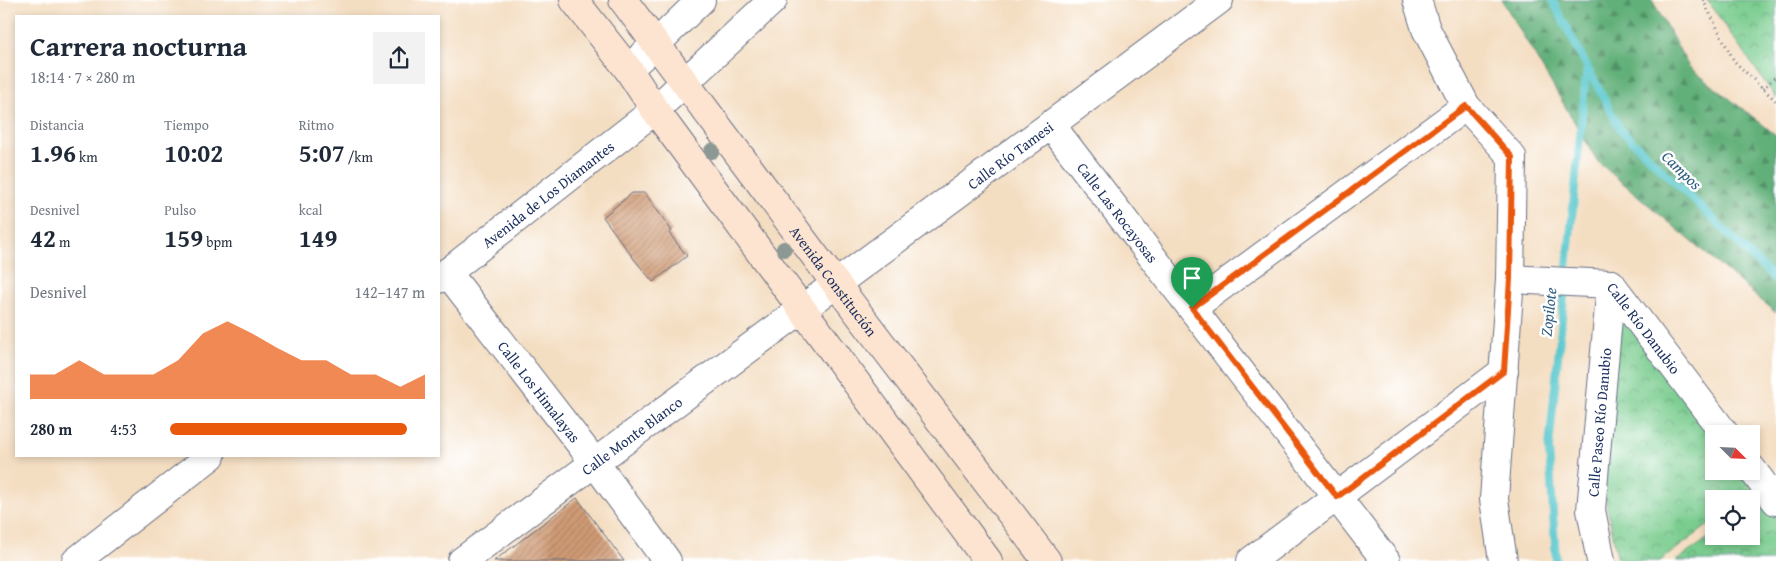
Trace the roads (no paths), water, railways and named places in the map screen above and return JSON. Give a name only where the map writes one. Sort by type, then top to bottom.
[{"type":"street","points":[[574,0],[628,69],[655,110],[988,561]]},
{"type":"street","name":"Avenida Constitución","points":[[623,0],[1047,561]]},
{"type":"street","points":[[628,69],[701,0]]},
{"type":"street","points":[[655,110],[773,0]]},
{"type":"street","name":"Calle Río Tamesi","points":[[802,309],[1218,0]]},
{"type":"street","points":[[1417,0],[1426,28],[1466,106],[1512,157],[1510,279],[1494,499],[1503,561]]},
{"type":"street","points":[[1192,308],[1466,106]]},
{"type":"street","name":"Avenida de Los Diamantes","points":[[443,275],[655,110]]},
{"type":"street","name":"Calle Las Rocayosas","points":[[1051,124],[1386,561]]},
{"type":"street","name":"Calle Los Himalayas","points":[[443,275],[594,463],[667,561]]},
{"type":"street","name":"Calle Río Danubio","points":[[1510,279],[1611,284],[1718,425]]},
{"type":"street","name":"Calle Paseo Río Danubio","points":[[1601,561],[1591,510],[1611,284]]},
{"type":"street","name":"Calle Monte Blanco","points":[[462,561],[802,309]]},
{"type":"street","points":[[1251,561],[1504,371]]},
{"type":"street","points":[[76,561],[209,457]]},
{"type":"street","points":[[1760,480],[1776,501]]},
{"type":"waterway","name":"Campos","points":[[1552,0],[1620,129],[1776,280]]},
{"type":"waterway","name":"Zopilote","points":[[1556,561],[1549,448],[1587,66]]}]
